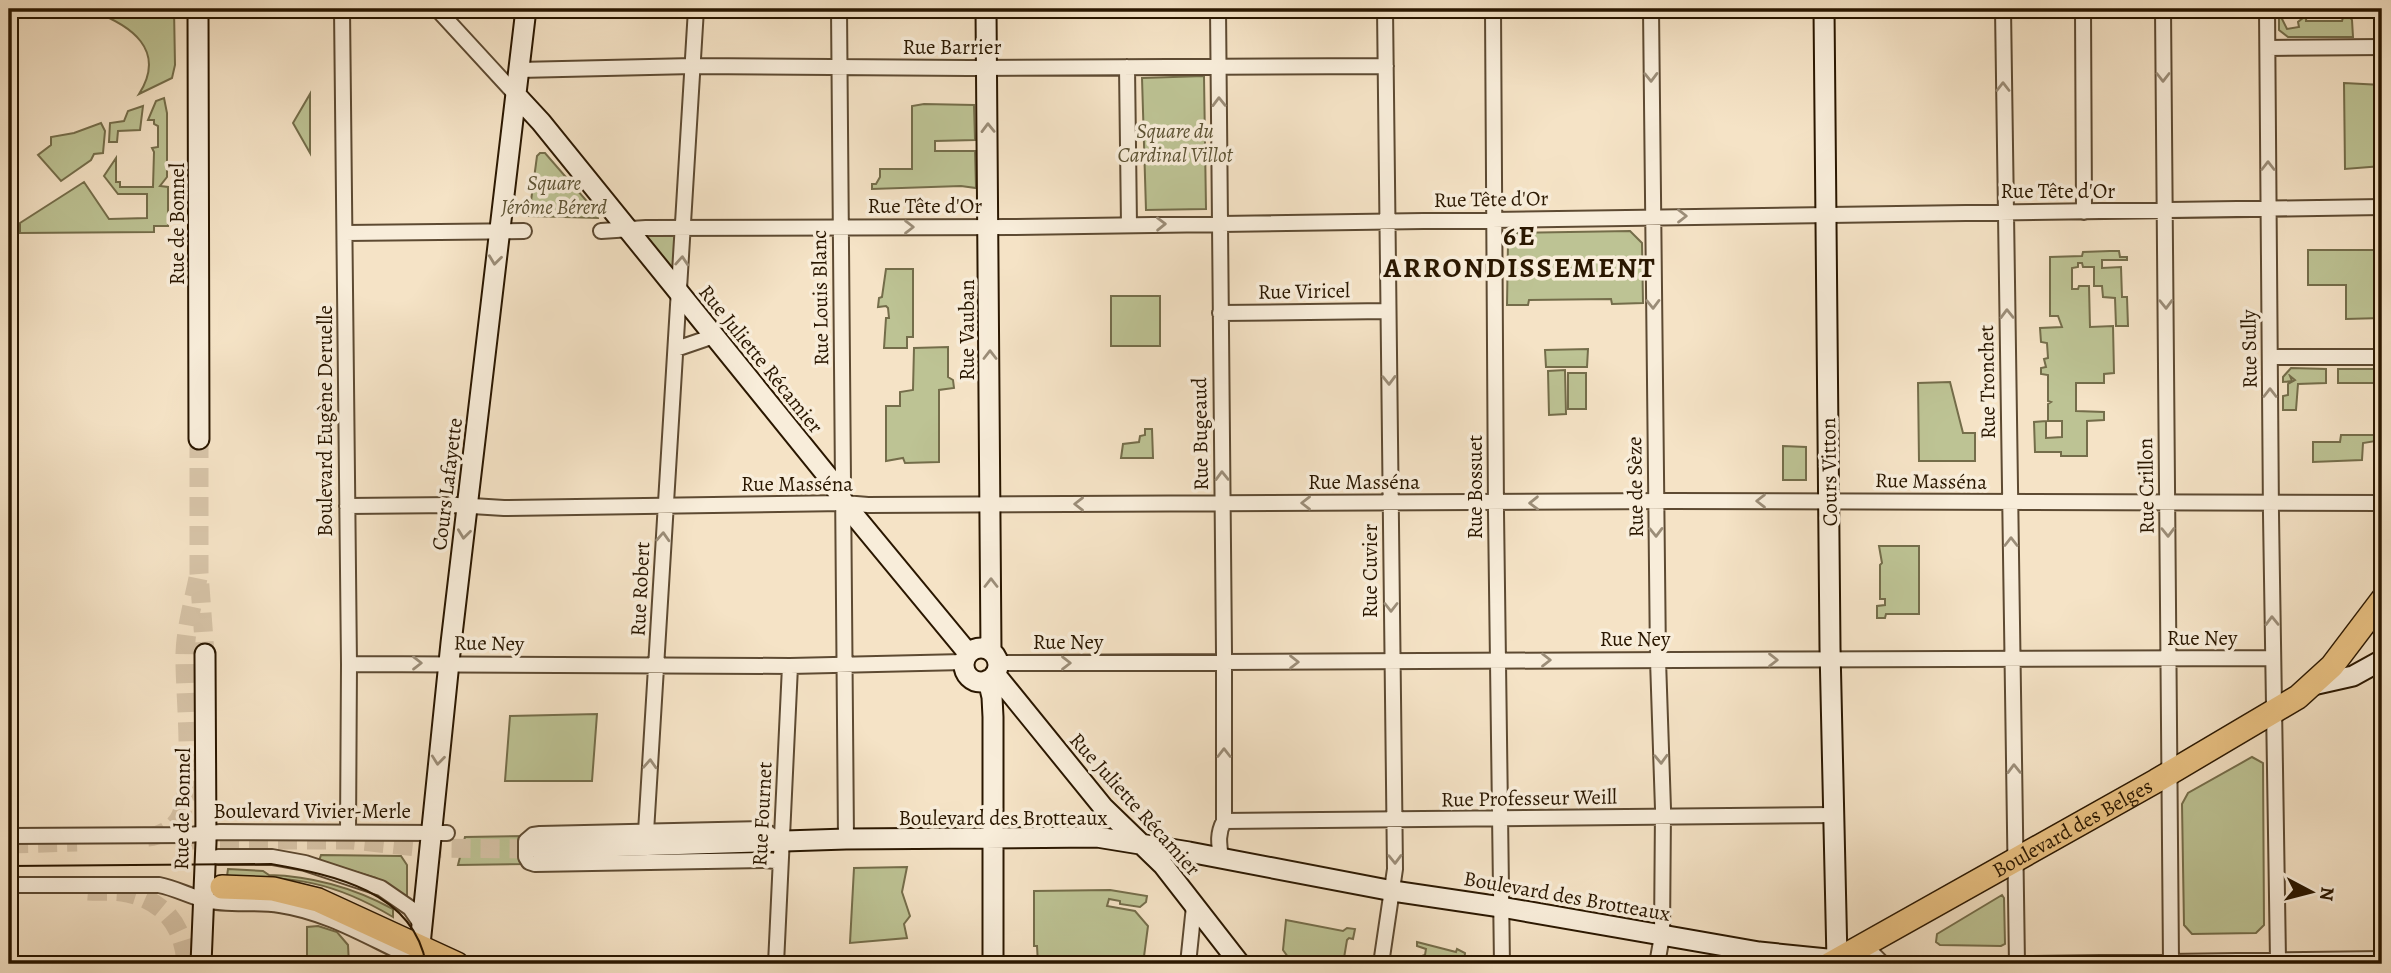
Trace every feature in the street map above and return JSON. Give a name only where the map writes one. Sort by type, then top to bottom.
[{"type":"main road","name":"Rue de Bonnel","points":[[198,9],[199,439]]},
{"type":"main road","name":"Cours Lafayette","points":[[421,946],[439,833],[449,664],[526,9]]},
{"type":"main road","name":"Rue Vauban","points":[[986,9],[993,667],[993,964]]},
{"type":"main road","name":"Cours Vitton","points":[[1824,9],[1831,660],[1837,935],[1835,963]]},
{"type":"main road","name":"Rue Juliette Récamier","points":[[516,95],[628,229],[830,480],[844,503],[869,530],[966,658],[966,673],[977,681],[993,667],[1015,699],[1103,807],[1163,865],[1240,964]]},
{"type":"main road","name":"Boulevard des Belges","points":[[2313,685],[2332,666],[2382,600]]},
{"type":"main road","points":[[966,658],[981,647],[993,667]]},
{"type":"main road","name":"Rue de Bonnel","points":[[201,964],[213,893],[206,832],[205,654]]},
{"type":"main road","name":"Boulevard des Belges","points":[[1835,963],[2016,848],[2169,773],[2274,700],[2313,685],[2353,676],[2382,660]]},
{"type":"main road","points":[[993,717],[1015,699]]},
{"type":"main road","name":"Boulevard des Brotteaux","points":[[781,842],[1097,837],[1393,891],[1835,963]]},
{"type":"main road","points":[[539,849],[781,842]]},
{"type":"main road","points":[[213,893],[273,890],[318,900],[457,964]]},
{"type":"street","name":"Boulevard Eugène Deruelle","points":[[342,9],[349,664],[348,833]]},
{"type":"street","points":[[437,9],[516,95]]},
{"type":"street","name":"Rue Robert","points":[[646,832],[696,9]]},
{"type":"street","name":"Rue Louis Blanc","points":[[839,9],[846,839]]},
{"type":"street","name":"Rue Bugeaud","points":[[1218,9],[1224,662],[1224,821],[1218,842],[1221,858]]},
{"type":"street","name":"Rue Cuvier","points":[[1381,964],[1393,891],[1394,821],[1385,9]]},
{"type":"street","name":"Rue Bossuet","points":[[1493,9],[1502,964]]},
{"type":"street","name":"Rue de Sèze","points":[[1651,9],[1658,660],[1663,817],[1662,936],[1657,964]]},
{"type":"street","name":"Rue Tronchet","points":[[2003,9],[2017,964]]},
{"type":"street","points":[[2083,9],[2084,212]]},
{"type":"street","name":"Rue Crillon","points":[[2163,9],[2171,962]]},
{"type":"street","name":"Rue Sully","points":[[2267,9],[2278,960]]},
{"type":"street","points":[[2268,48],[2382,47]]},
{"type":"street","name":"Rue Barrier","points":[[519,70],[693,66],[987,68],[1386,65]]},
{"type":"street","points":[[1127,67],[1129,225]]},
{"type":"street","name":"Rue Tête d'Or","points":[[601,230],[2382,208]]},
{"type":"street","points":[[345,233],[524,231]]},
{"type":"street","name":"Rue Viricel","points":[[1220,313],[1388,311]]},
{"type":"street","points":[[676,349],[714,336]]},
{"type":"street","points":[[2270,358],[2382,357]]},
{"type":"street","name":"Rue Masséna","points":[[346,506],[1656,501],[2382,503]]},
{"type":"street","name":"Rue Ney","points":[[349,664],[790,666],[966,658]]},
{"type":"street","name":"Rue Ney","points":[[993,667],[1224,662],[2273,658]]},
{"type":"street","name":"Rue Fournet","points":[[776,964],[790,666]]},
{"type":"street","name":"Rue Professeur Weill","points":[[1224,821],[1834,815]]},
{"type":"street","name":"Boulevard des Brotteaux","points":[[780,866],[776,861],[764,860],[535,864],[529,862],[526,857],[526,841],[533,835],[762,829],[781,842]]},
{"type":"street","name":"Boulevard Vivier-Merle","points":[[9,836],[188,835],[206,832],[439,833]]},
{"type":"street","points":[[218,857],[272,857],[305,863],[381,888],[410,908],[421,946]]},
{"type":"street","points":[[9,885],[159,885],[213,893]]},
{"type":"street","points":[[1188,964],[1194,906]]},
{"type":"street","points":[[1865,946],[1883,964]]},
{"type":"street","points":[[2029,964],[2382,959]]},
{"type":"green space","points":[[174,9],[175,65],[172,78],[139,94],[147,78],[147,52],[141,41],[131,32],[92,11]]},
{"type":"green space","points":[[2279,9],[2283,10],[2281,17],[2287,29],[2299,27],[2298,22],[2304,17],[2299,10],[2292,9],[2307,9],[2306,21],[2342,21],[2345,10],[2352,20],[2353,37],[2288,37],[2279,30]]},
{"type":"green space","name":"Square du Cardinal Villot","points":[[1204,76],[1206,209],[1146,210],[1142,78]]},
{"type":"green space","points":[[2344,83],[2382,85],[2382,166],[2345,169]]},
{"type":"green space","points":[[310,94],[310,153],[293,123]]},
{"type":"green space","points":[[164,98],[167,113],[167,177],[160,186],[168,187],[168,226],[154,226],[154,232],[20,233],[20,223],[84,182],[109,219],[147,218],[147,194],[118,194],[104,176],[116,158],[116,182],[120,182],[120,187],[153,187],[152,148],[158,147],[158,126],[154,124],[154,120],[148,120],[156,101]]},
{"type":"green space","points":[[974,105],[975,140],[935,141],[935,151],[975,151],[976,188],[961,186],[872,189],[872,184],[876,184],[880,177],[880,169],[912,169],[912,106]]},
{"type":"green space","points":[[143,106],[140,130],[118,131],[117,142],[109,142],[110,123],[124,121],[128,111]]},
{"type":"green space","points":[[101,123],[105,131],[103,153],[94,154],[91,160],[61,181],[38,155],[51,145],[51,137],[74,133]]},
{"type":"green space","name":"Square Jérôme Bérerd","points":[[545,153],[598,214],[598,218],[529,216],[537,156]]},
{"type":"green space","points":[[1630,231],[1642,243],[1643,303],[1612,304],[1611,299],[1529,300],[1528,305],[1507,305],[1508,242],[1515,233]]},
{"type":"green space","points":[[675,232],[675,275],[640,234]]},
{"type":"green space","points":[[2308,250],[2382,250],[2382,318],[2346,319],[2346,285],[2308,285]]},
{"type":"green space","points":[[2119,251],[2120,257],[2127,257],[2127,260],[2102,260],[2102,268],[2121,267],[2122,297],[2127,297],[2128,326],[2116,326],[2115,298],[2103,297],[2102,286],[2094,286],[2094,267],[2083,267],[2082,263],[2078,263],[2078,267],[2072,268],[2072,289],[2089,286],[2090,327],[2113,326],[2114,373],[2104,374],[2104,383],[2076,383],[2076,411],[2104,412],[2104,420],[2087,421],[2087,456],[2035,452],[2034,422],[2046,421],[2046,438],[2062,437],[2062,421],[2048,421],[2048,404],[2051,402],[2048,401],[2048,375],[2041,374],[2041,368],[2046,367],[2044,359],[2048,358],[2047,343],[2041,342],[2040,328],[2062,327],[2058,316],[2050,316],[2050,257],[2082,256],[2083,252]]},
{"type":"green space","points":[[886,269],[913,269],[913,337],[907,337],[907,348],[884,348],[888,308],[878,307]]},
{"type":"green space","points":[[1111,296],[1160,296],[1160,346],[1111,346]]},
{"type":"green space","points":[[948,347],[948,377],[953,380],[954,388],[939,390],[939,462],[905,463],[903,458],[886,461],[886,406],[900,406],[900,392],[913,390],[914,348]]},
{"type":"green space","points":[[1588,349],[1587,367],[1546,367],[1545,350]]},
{"type":"green space","points":[[2291,368],[2326,369],[2326,383],[2298,384],[2296,410],[2283,410],[2283,396],[2288,395],[2288,384],[2295,380],[2290,376],[2292,381],[2283,382],[2283,377]]},
{"type":"green space","points":[[2338,369],[2382,369],[2382,383],[2338,383]]},
{"type":"green space","points":[[1565,370],[1566,414],[1549,415],[1548,371]]},
{"type":"green space","points":[[1568,373],[1586,373],[1586,409],[1568,409]]},
{"type":"green space","points":[[1950,382],[1963,433],[1975,433],[1975,461],[1919,461],[1918,383]]},
{"type":"green space","points":[[1145,429],[1152,429],[1153,458],[1121,458],[1123,444],[1139,442],[1140,436],[1145,435]]},
{"type":"green space","points":[[2341,435],[2382,435],[2382,440],[2363,443],[2362,460],[2313,462],[2313,442],[2340,442]]},
{"type":"green space","points":[[1783,446],[1806,447],[1806,480],[1783,480]]},
{"type":"green space","points":[[1879,546],[1919,546],[1919,614],[1886,614],[1885,618],[1877,618],[1877,606],[1885,605],[1885,599],[1880,599],[1882,563]]},
{"type":"green space","points":[[597,714],[592,781],[505,781],[510,716]]},
{"type":"green space","points":[[2252,757],[2263,763],[2264,925],[2256,933],[2192,934],[2184,925],[2182,804],[2188,793]]},
{"type":"green space","points":[[525,836],[526,864],[458,865],[465,837]]},
{"type":"green space","points":[[321,855],[401,856],[407,865],[407,899],[376,878],[319,861]]},
{"type":"green space","points":[[907,867],[902,892],[910,916],[904,924],[907,938],[850,943],[854,868]]},
{"type":"green space","points":[[228,869],[263,871],[269,875],[333,884],[393,909],[393,917],[351,895],[331,888],[293,880],[227,876]]},
{"type":"green space","points":[[1110,890],[1147,896],[1146,902],[1140,907],[1109,899],[1107,906],[1135,911],[1148,926],[1143,964],[1038,964],[1037,946],[1034,946],[1034,891]]},
{"type":"green space","points":[[2002,895],[2005,944],[1940,945],[1936,942],[1937,934]]},
{"type":"green space","points":[[1286,920],[1343,931],[1347,928],[1355,929],[1353,939],[1347,940],[1343,964],[1293,964],[1283,950]]},
{"type":"green space","points":[[318,926],[337,932],[348,945],[349,964],[307,964],[307,927]]},
{"type":"green space","points":[[1417,942],[1456,952],[1457,949],[1465,953],[1464,964],[1416,964],[1417,961],[1423,962],[1422,956],[1425,955],[1426,949],[1417,946]]},
{"type":"tunnel","points":[[199,439],[199,573],[205,654]]},
{"type":"tunnel","points":[[148,837],[162,834],[173,826],[184,805],[188,763],[185,653],[199,573]]},
{"type":"tunnel","points":[[191,840],[352,840],[425,848],[539,849]]},
{"type":"tunnel","points":[[9,844],[77,842]]},
{"type":"tunnel","points":[[88,891],[127,893],[152,902],[162,909],[181,938],[186,964]]},
{"type":"tram line","points":[[9,866],[271,864],[320,874],[344,881],[388,903],[405,919],[418,939],[426,964]]},
{"type":"district","name":"6E ARRONDISSEMENT","points":[[1520,251]]}]
